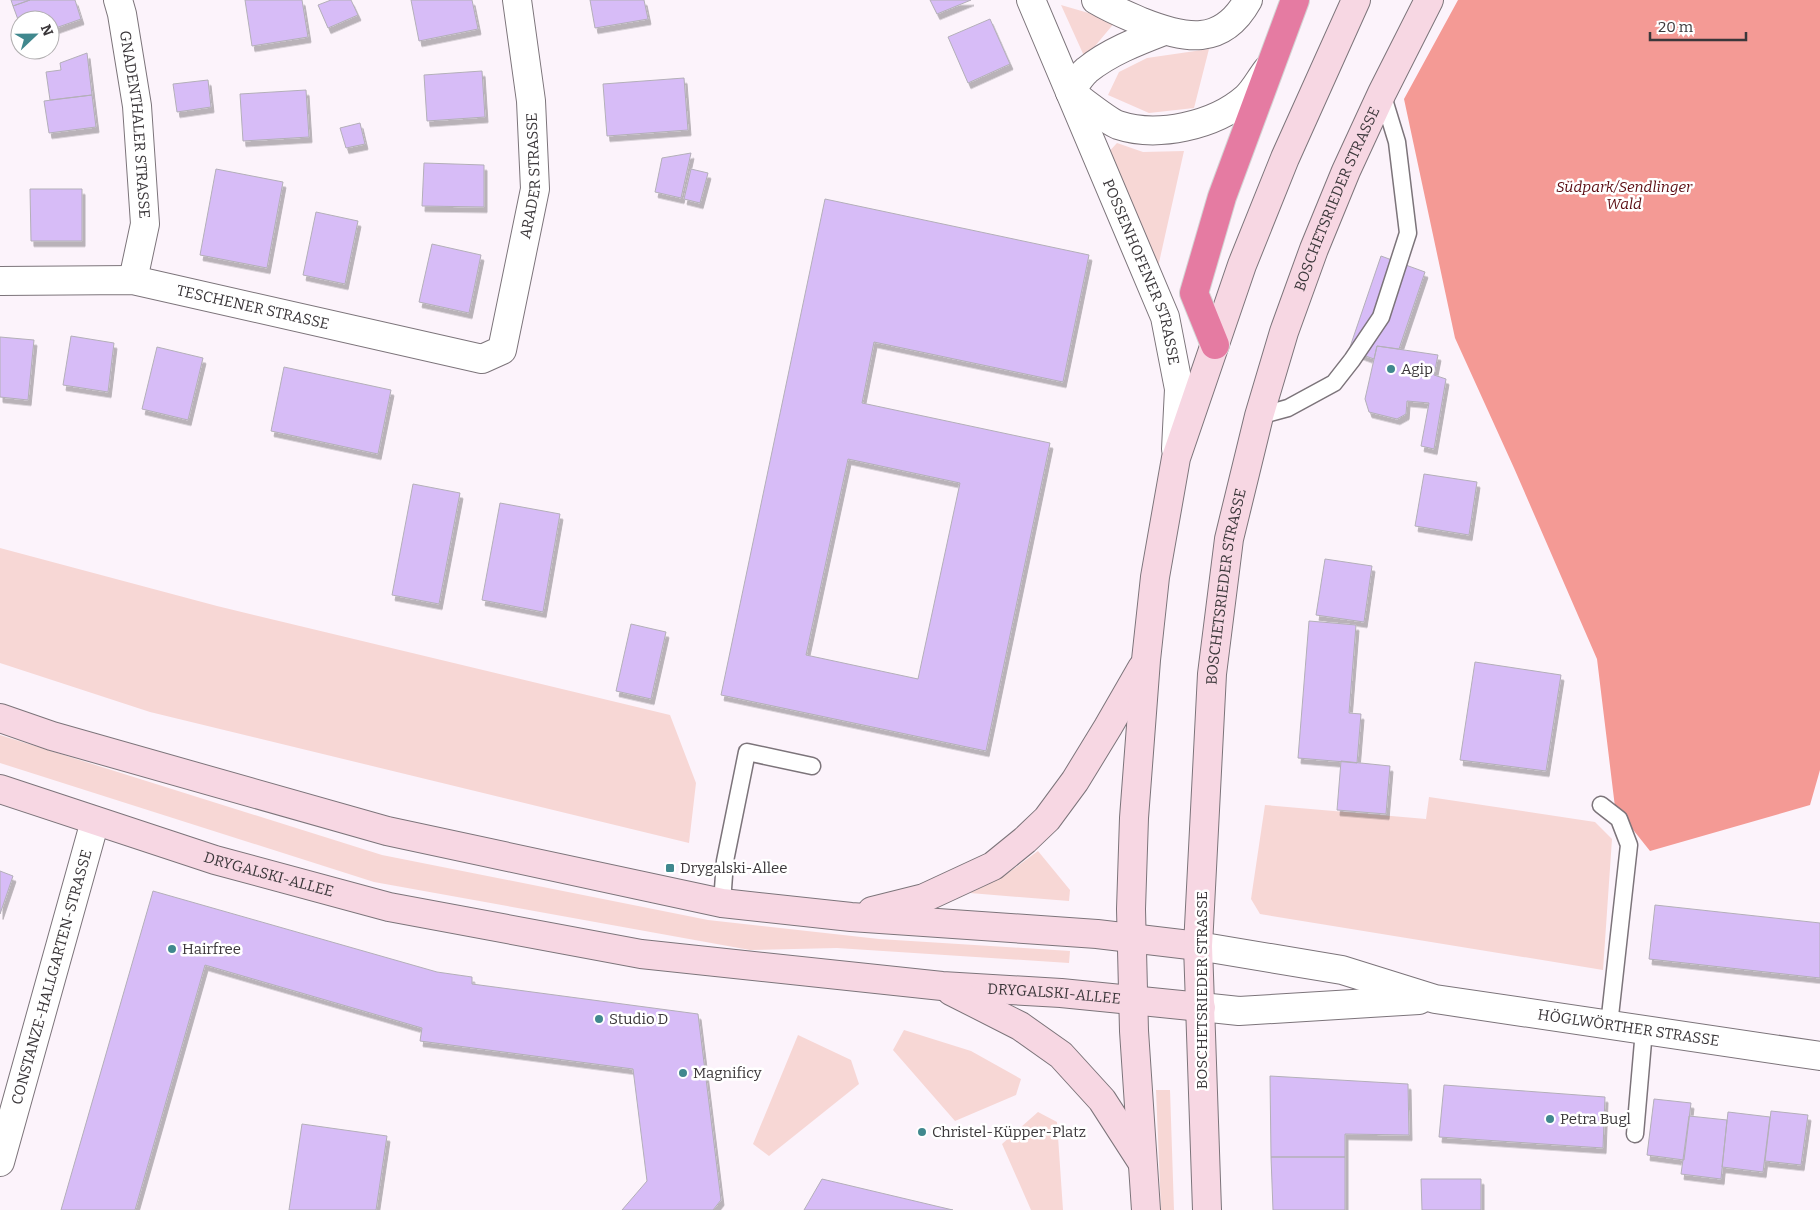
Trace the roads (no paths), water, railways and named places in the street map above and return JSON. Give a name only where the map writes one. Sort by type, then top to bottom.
[{"type":"highway","points":[[1215,345],[1194,293],[1222,197],[1295,0]]},
{"type":"main road","points":[[1146,1210],[1130,938],[1134,818],[1146,660],[1155,577],[1176,458],[1242,265],[1285,158],[1356,0]]},
{"type":"main road","name":"BOSCHETSRIEDER STRASSE","points":[[1207,1210],[1198,946],[1212,674],[1229,539],[1259,416],[1284,332],[1314,249],[1346,171],[1382,93],[1429,0]]},
{"type":"main road","points":[[851,917],[924,898],[993,866],[1024,840],[1046,819],[1075,781],[1108,728],[1146,660]]},
{"type":"main road","points":[[0,718],[52,736],[387,832],[722,903],[851,917],[1130,938]]},
{"type":"main road","name":"DRYGALSKI-ALLEE","points":[[0,789],[215,860],[389,907],[641,954],[942,986],[1061,993],[1201,1007]]},
{"type":"main road","name":"HÖGLWÖRTHER STRASSE","points":[[1130,938],[1198,946]]},
{"type":"main road","points":[[942,986],[1020,1026],[1061,1055],[1102,1100],[1144,1166]]},
{"type":"street","name":"GNADENTHALER STRASSE","points":[[118,0],[137,106],[145,224],[133,280]]},
{"type":"street","name":"ARADER STRASSE","points":[[502,350],[534,189],[531,101],[517,0]]},
{"type":"street","name":"POSSENHOFENER STRASSE","points":[[1031,0],[1164,317],[1178,389],[1176,458]]},
{"type":"street","points":[[1096,0],[1111,9],[1164,31],[1194,37],[1214,33],[1229,25],[1243,10],[1248,0]]},
{"type":"street","points":[[1164,31],[1108,56],[1086,71],[1070,92],[1116,124],[1143,131],[1180,129],[1224,112],[1246,98],[1272,63]]},
{"type":"street","name":"TESCHENER STRASSE","points":[[0,281],[133,280],[482,359],[502,350]]},
{"type":"street","name":"CONSTANZE-HALLGARTEN-STRASSE","points":[[0,1162],[95,821]]},
{"type":"street","name":"HÖGLWÖRTHER STRASSE","points":[[1198,946],[1342,970],[1435,999],[1820,1056]]},
{"type":"street","name":"HÖGLWÖRTHER STRASSE","points":[[1201,1007],[1239,1011],[1435,999]]},
{"type":"lane","points":[[1259,416],[1288,408],[1334,383],[1381,317],[1408,233],[1397,142],[1382,93]]},
{"type":"lane","points":[[722,903],[725,861],[747,752],[812,766]]},
{"type":"lane","points":[[1601,805],[1620,819],[1630,845],[1609,1025]]},
{"type":"lane","points":[[1635,1134],[1644,1030]]},
{"type":"place","name":"Agip","points":[[1391,369]]},
{"type":"place","name":"Drygalski-Allee","points":[[670,868]]},
{"type":"place","name":"Hairfree","points":[[172,949]]},
{"type":"place","name":"Studio D","points":[[599,1019]]},
{"type":"place","name":"Magnificy","points":[[683,1073]]},
{"type":"place","name":"Petra Bugl","points":[[1550,1119]]},
{"type":"place","name":"Christel-Küpper-Platz","points":[[922,1132]]},
{"type":"park label","name":"Südpark/Sendlinger Wald","points":[[1624,196]]}]
